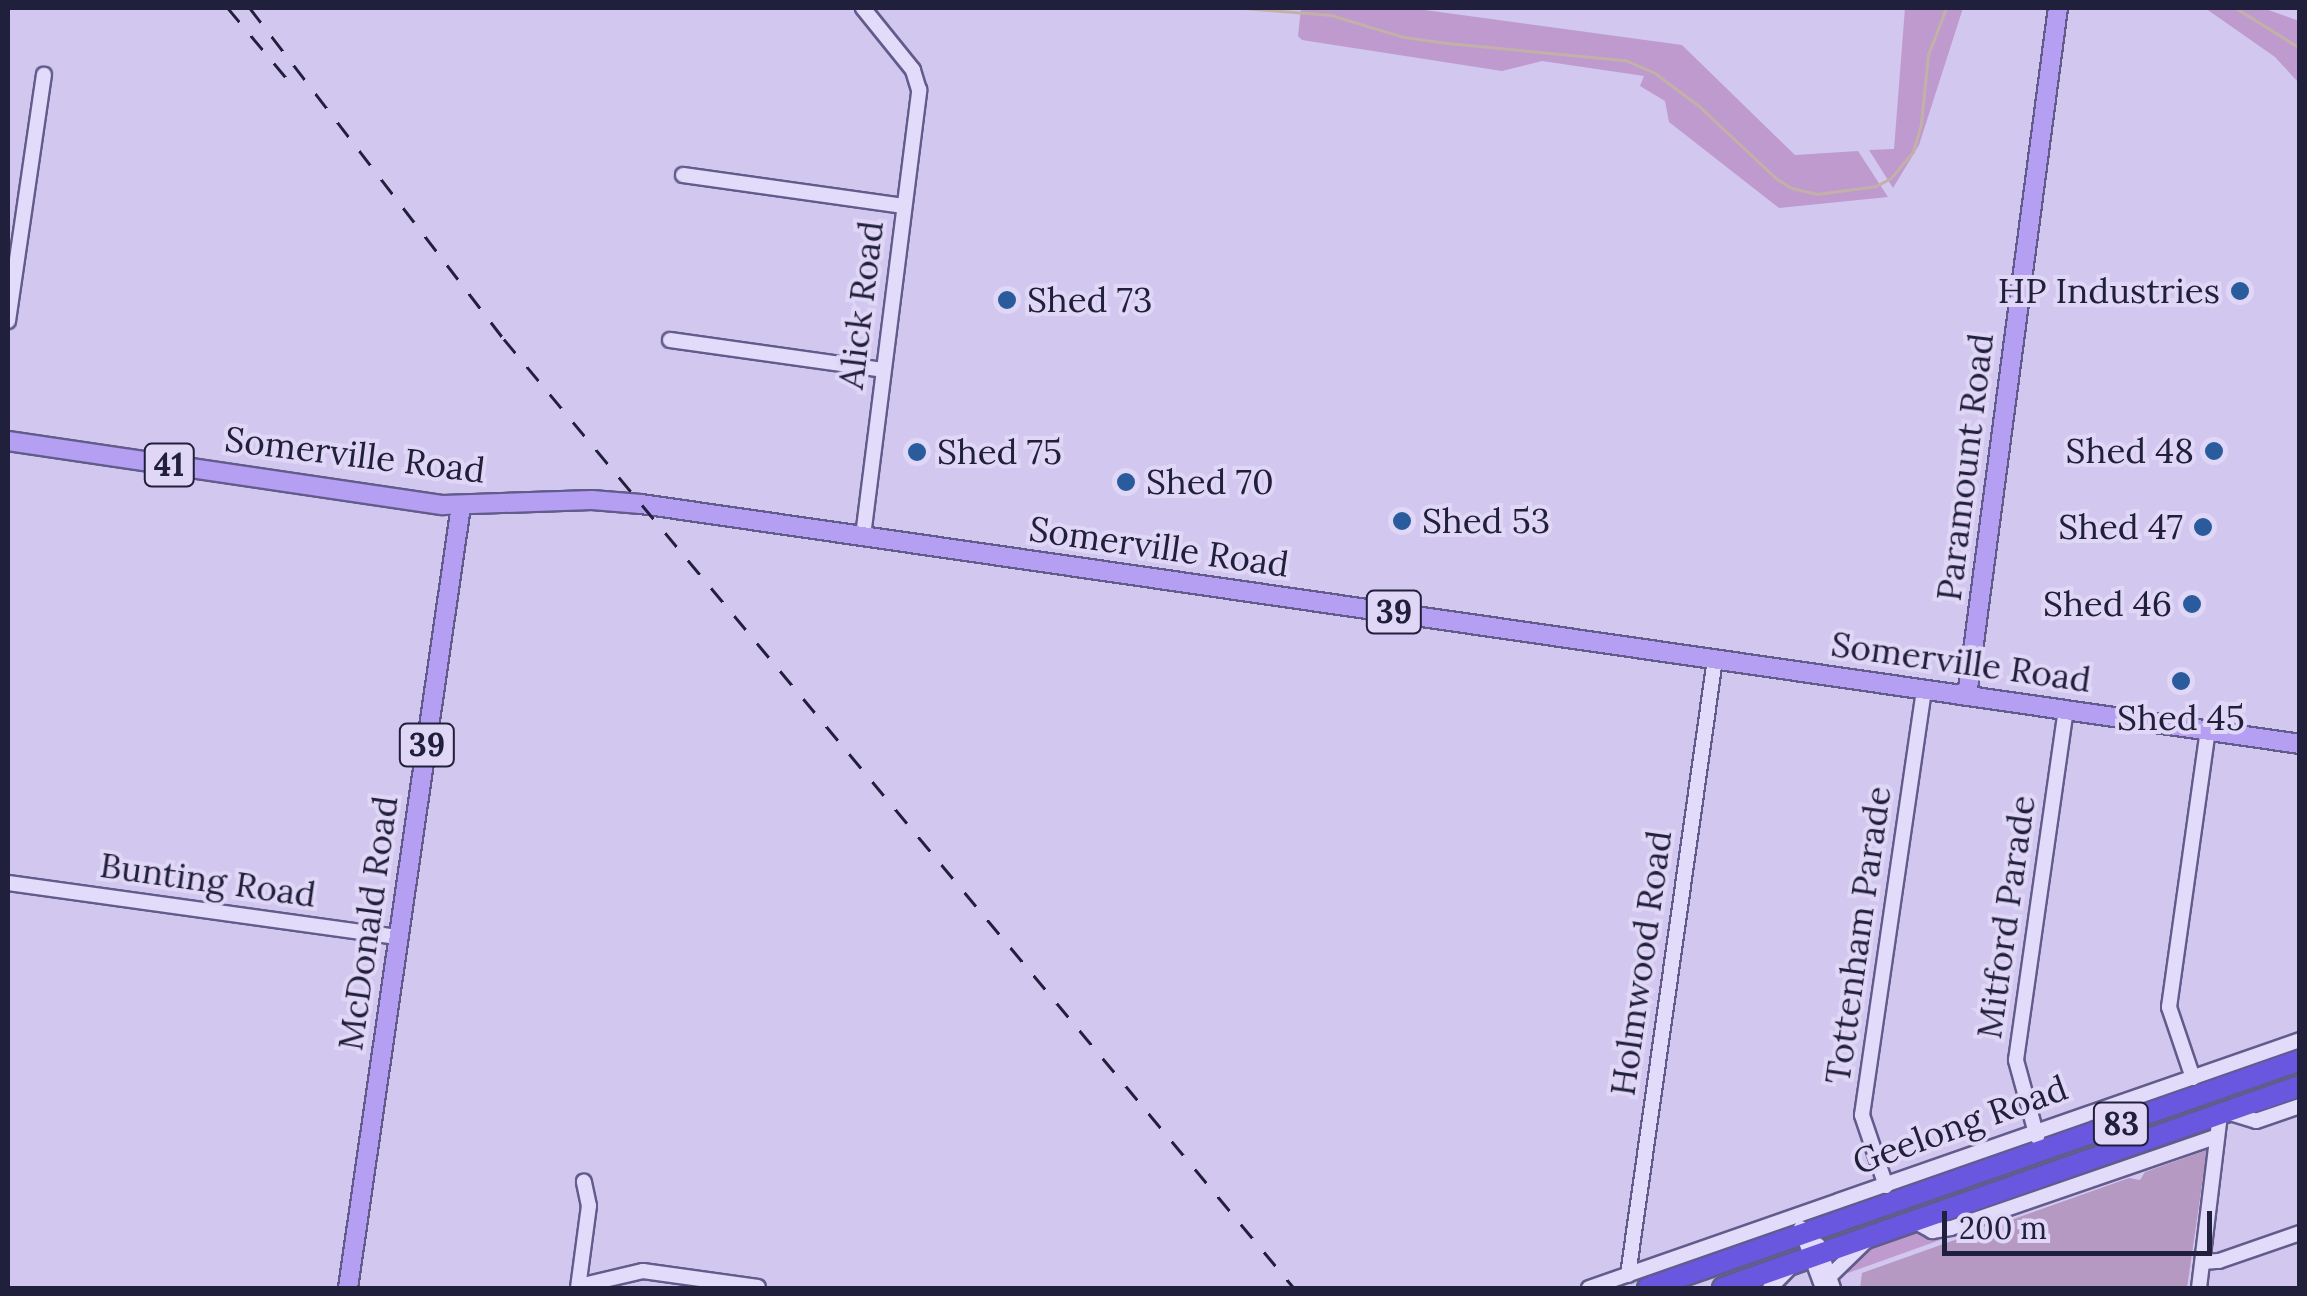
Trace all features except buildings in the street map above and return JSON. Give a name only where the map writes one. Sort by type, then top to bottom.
[{"type":"highway","name":"Geelong Road","points":[[1648,1288],[1804,1227],[2044,1145],[2194,1088],[2300,1060]]},
{"type":"highway","name":"83","points":[[1722,1288],[2070,1166],[2216,1121],[2300,1086]]},
{"type":"highway","points":[[2194,1088],[2216,1121]]},
{"type":"highway","points":[[2044,1145],[2048,1156],[2070,1166]]},
{"type":"main road","name":"Paramount Road","points":[[1967,696],[2058,8]]},
{"type":"main road","name":"Somerville Road","points":[[8,441],[461,506],[592,500],[634,503],[2300,744]]},
{"type":"main road","name":"McDonald Road","points":[[348,1288],[461,506]]},
{"type":"street","name":"Alick Road","points":[[863,536],[917,81],[864,8]]},
{"type":"street","points":[[8,321],[44,75]]},
{"type":"street","points":[[684,175],[904,206]]},
{"type":"street","points":[[670,340],[883,370]]},
{"type":"street","name":"Holmwood Road","points":[[1628,1275],[1715,659]]},
{"type":"street","name":"Tottenham Parade","points":[[1886,1186],[1862,1115],[1924,689]]},
{"type":"street","name":"Mitford Parade","points":[[2044,1145],[2016,1060],[2066,710]]},
{"type":"street","points":[[2194,1088],[2169,1007],[2208,731]]},
{"type":"street","name":"Bunting Road","points":[[8,883],[400,937]]},
{"type":"street","name":"Geelong Road","points":[[2194,1088],[2300,1040]]},
{"type":"street","points":[[1914,1221],[1932,1231],[1951,1228],[2216,1121],[2250,1121],[2300,1106]]},
{"type":"street","points":[[2199,1288],[2216,1121]]},
{"type":"street","name":"Geelong Road","points":[[1590,1288],[1698,1251],[1804,1227],[1886,1186],[2044,1145]]},
{"type":"street","points":[[584,1182],[589,1206],[578,1287],[643,1271],[758,1286]]},
{"type":"street","points":[[1804,1227],[1808,1258],[1829,1284],[1870,1236]]},
{"type":"street","points":[[2203,1262],[2215,1262],[2300,1233]]},
{"type":"street","points":[[1698,1251],[1717,1264]]},
{"type":"street","points":[[1770,1288],[1808,1258]]},
{"type":"shaded area","points":[[1301,8],[1410,8],[1682,45],[1795,155],[1858,151],[1888,197],[1779,208],[1669,122],[1665,101],[1640,86],[1644,76],[1542,61],[1502,71],[1302,40],[1298,36]]},
{"type":"shaded area","points":[[1905,8],[1963,8],[1919,145],[1893,188],[1869,150],[1894,149]]},
{"type":"shaded area","points":[[2205,8],[2263,8],[2299,21],[2299,83],[2275,57]]},
{"type":"shaded area","points":[[2207,1150],[2187,1288],[1860,1288],[1862,1273],[2129,1178],[2140,1180],[2145,1172]]},
{"type":"shaded area","points":[[2039,1160],[2042,1165],[2029,1172],[1832,1236],[1830,1233]]},
{"type":"shaded area","points":[[2110,1179],[1848,1273],[1844,1268],[1881,1242],[1915,1230],[1943,1236]]},
{"type":"waterway","points":[[1245,8],[1331,15],[1404,37],[1447,43],[1625,60],[1655,73],[1698,105],[1777,179],[1792,188],[1817,194],[1876,186],[1891,178],[1913,152],[1921,124],[1928,55],[1946,8]]},
{"type":"waterway","points":[[2236,8],[2300,48]]},
{"type":"railway","points":[[228,8],[295,88]]},
{"type":"railway","points":[[250,8],[504,339],[1294,1288]]},
{"type":"place","name":"HP Industries","points":[[2240,291]]},
{"type":"place","name":"Shed 73","points":[[1007,300]]},
{"type":"place","name":"Shed 48","points":[[2214,451]]},
{"type":"place","name":"Shed 75","points":[[917,452]]},
{"type":"place","name":"Shed 70","points":[[1126,482]]},
{"type":"place","name":"Shed 53","points":[[1402,521]]},
{"type":"place","name":"Shed 47","points":[[2203,527]]},
{"type":"place","name":"Shed 46","points":[[2192,604]]},
{"type":"place","name":"Shed 45","points":[[2181,681]]}]
